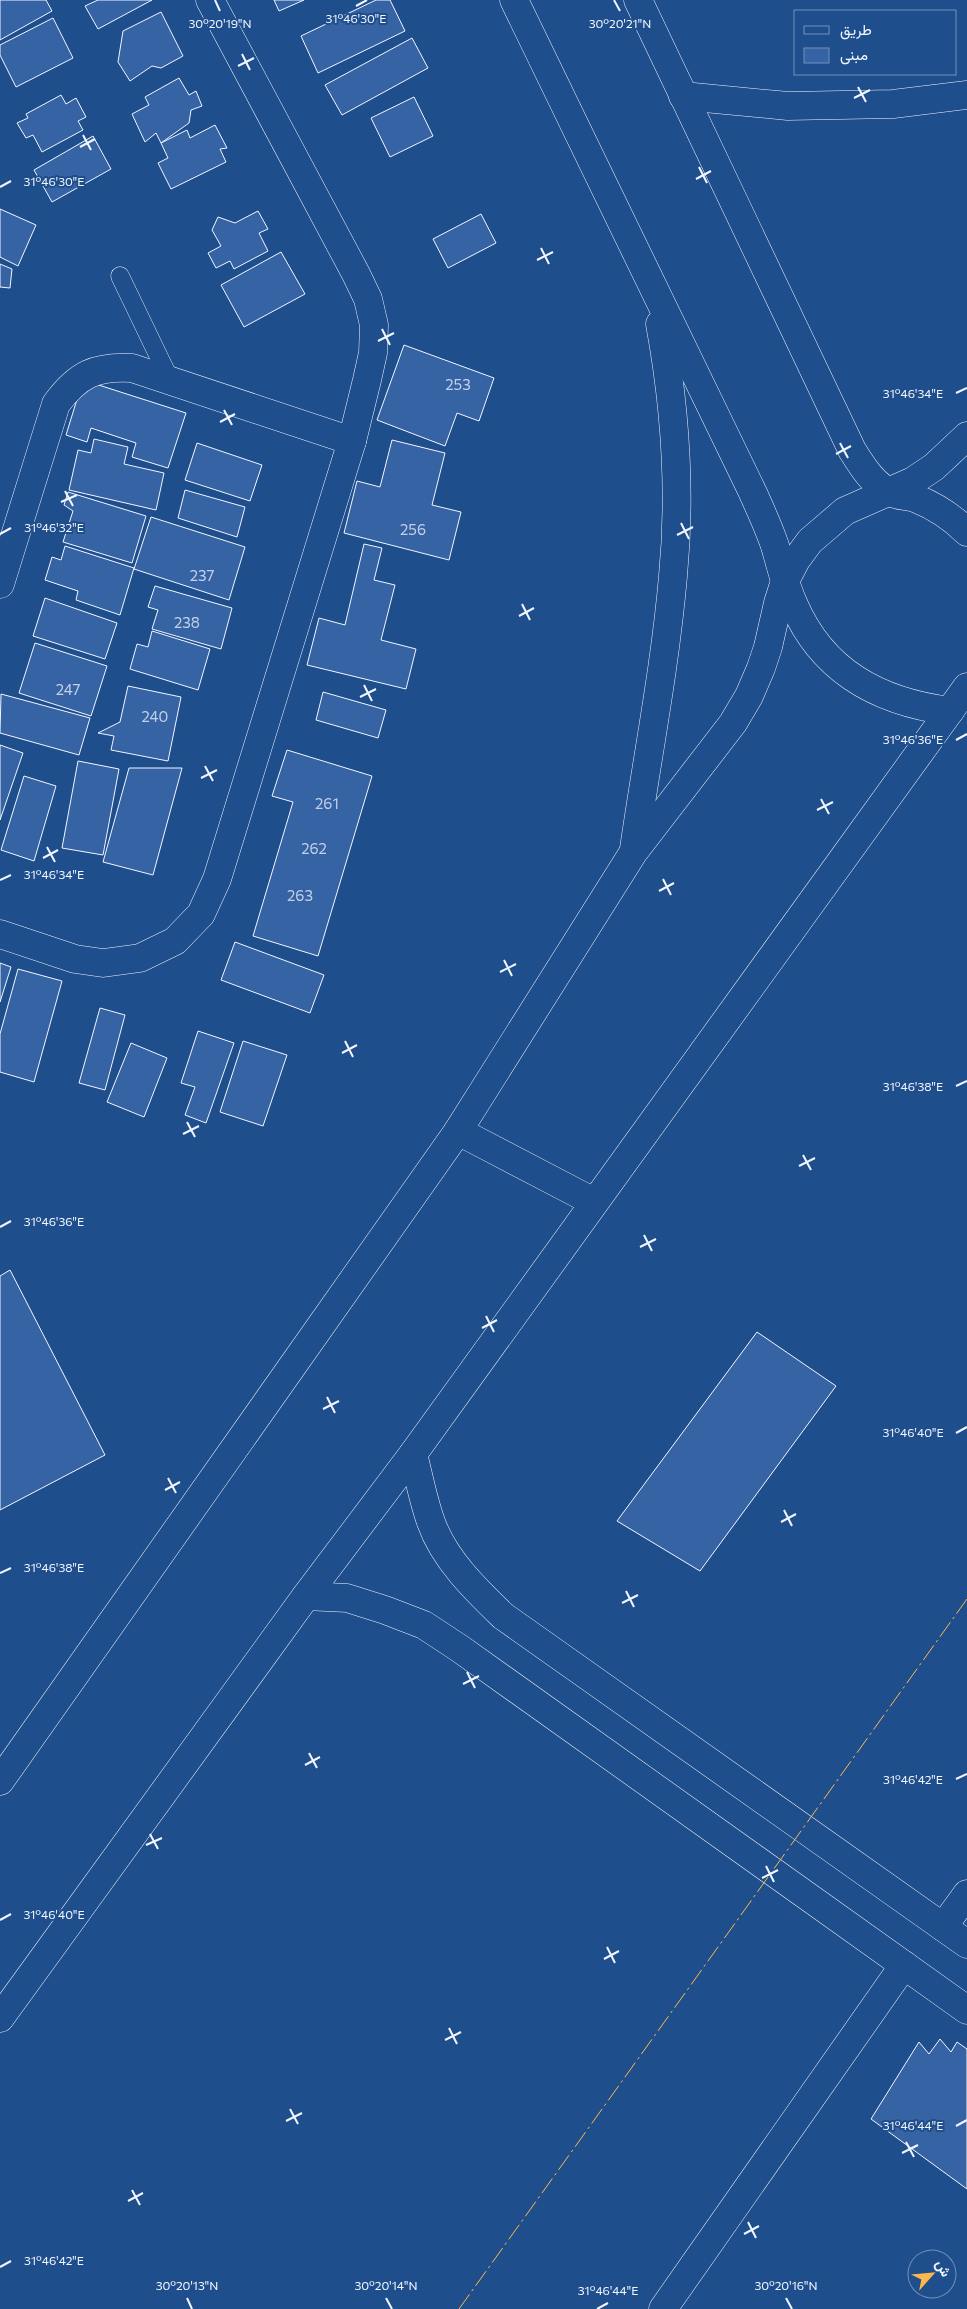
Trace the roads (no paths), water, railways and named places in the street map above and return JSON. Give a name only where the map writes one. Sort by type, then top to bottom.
[{"type":"street","points":[[0,934],[75,959],[103,963],[140,958],[175,941],[201,914],[220,870],[352,441],[374,353],[374,325],[368,299],[210,0]]},
{"type":"street","points":[[514,0],[765,520],[785,581],[805,627],[819,647],[836,665],[861,684],[889,698],[919,707],[950,711]]},
{"type":"street","points":[[638,0],[852,450],[867,474],[890,493],[913,498],[935,507],[967,532]]},
{"type":"street","points":[[683,96],[788,106],[893,104],[967,94]]},
{"type":"street","points":[[633,853],[666,649],[674,565],[676,503],[674,433],[667,362],[655,293]]},
{"type":"street","points":[[0,584],[56,404],[69,386],[88,373],[110,367],[132,368],[352,441]]},
{"type":"street","points":[[0,1781],[458,1130],[633,853],[733,723],[749,696],[768,646],[785,581],[796,560],[810,541],[826,525],[845,511],[890,493],[934,467],[967,436]]},
{"type":"street","points":[[0,2018],[306,1596],[413,1454],[967,687]]},
{"type":"street","points":[[458,1130],[594,1202]]},
{"type":"street","points":[[413,1454],[431,1523],[450,1558],[475,1589],[503,1616],[967,1944]]},
{"type":"street","points":[[306,1596],[348,1598],[424,1625],[468,1654],[967,2010]]},
{"type":"street","points":[[943,1927],[967,1894]]},
{"type":"street","points":[[662,2309],[904,1965]]},
{"type":"lane","points":[[120,276],[170,380]]}]
